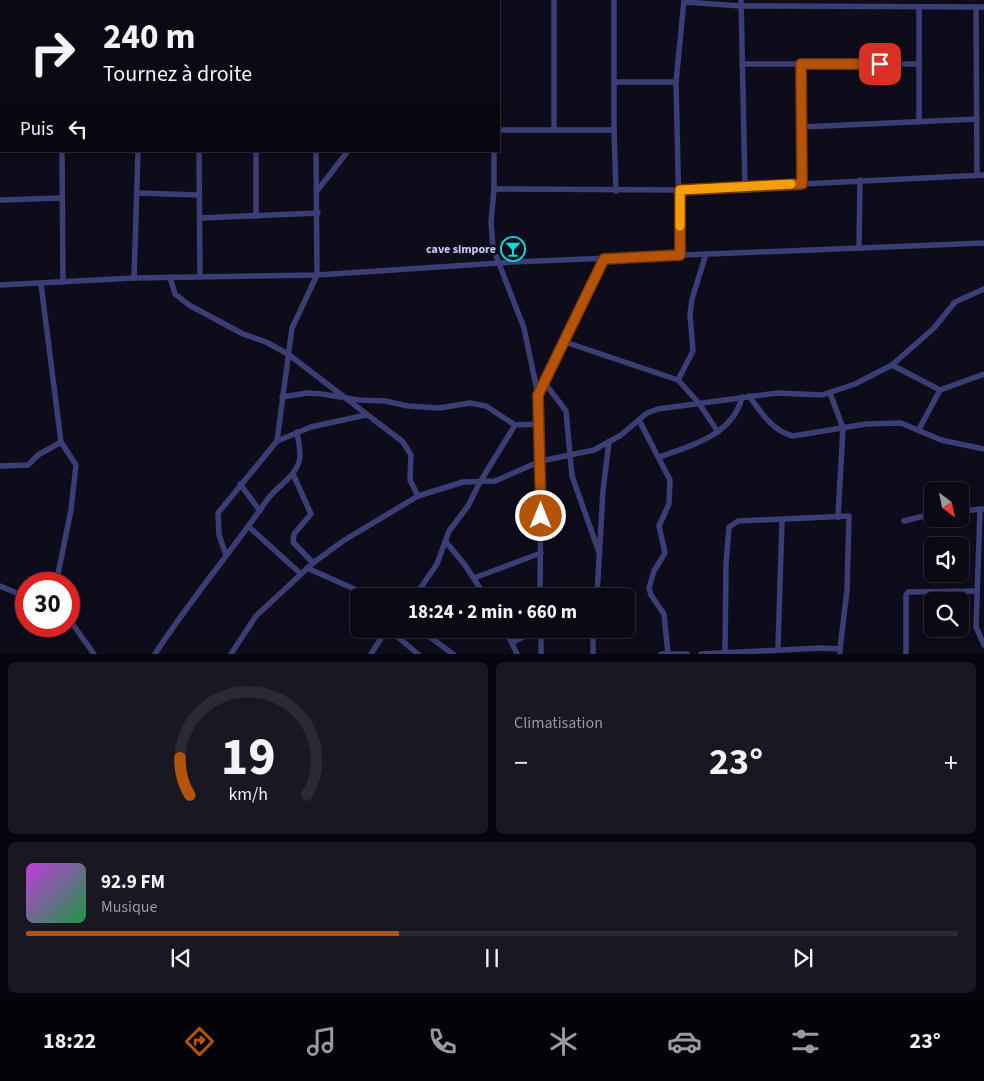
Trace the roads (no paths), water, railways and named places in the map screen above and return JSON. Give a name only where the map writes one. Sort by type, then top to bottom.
[{"type":"street","points":[[554,0],[554,130]]},
{"type":"street","points":[[614,0],[616,191]]},
{"type":"street","points":[[680,255],[680,190],[676,82],[684,1],[984,7]]},
{"type":"street","points":[[741,3],[745,186]]},
{"type":"street","points":[[918,7],[920,122]]},
{"type":"street","points":[[494,189],[680,190],[981,175],[977,119],[976,7]]},
{"type":"street","points":[[742,64],[919,64]]},
{"type":"street","points":[[801,64],[802,184]]},
{"type":"street","points":[[615,82],[676,82]]},
{"type":"street","points":[[802,127],[977,119]]},
{"type":"street","points":[[500,130],[614,130]]},
{"type":"street","points":[[62,152],[63,282]]},
{"type":"street","points":[[134,278],[138,152]]},
{"type":"street","points":[[199,152],[200,277]]},
{"type":"street","points":[[256,152],[256,216]]},
{"type":"street","points":[[277,441],[292,328],[317,275],[316,152]]},
{"type":"street","points":[[317,191],[347,152]]},
{"type":"street","points":[[494,152],[494,189],[491,222],[493,248],[524,328],[538,395],[541,461],[540,588]]},
{"type":"street","points":[[859,248],[860,180]]},
{"type":"street","points":[[138,193],[199,195]]},
{"type":"street","points":[[0,200],[62,198]]},
{"type":"street","points":[[200,218],[318,213]]},
{"type":"street","points":[[0,285],[134,278],[317,275],[499,263],[984,243]]},
{"type":"street","points":[[678,380],[693,350],[690,314],[692,298],[706,254]]},
{"type":"street","points":[[538,395],[604,259]]},
{"type":"street","points":[[170,277],[174,294],[188,306],[288,354],[402,442],[411,455],[410,480],[418,496]]},
{"type":"street","points":[[41,284],[61,442],[76,464],[72,510],[59,572]]},
{"type":"street","points":[[231,654],[256,616],[307,568],[343,541],[418,496],[458,483],[506,478],[541,461],[594,450],[609,442],[647,414],[658,409],[698,402],[777,393],[822,395],[892,365],[934,328],[956,302],[984,289]]},
{"type":"street","points":[[565,342],[678,380],[698,402],[718,432]]},
{"type":"street","points":[[892,365],[940,390]]},
{"type":"street","points":[[919,430],[940,390],[984,374]]},
{"type":"street","points":[[544,382],[566,411],[572,455],[572,476],[600,555]]},
{"type":"street","points":[[830,392],[844,428],[838,517]]},
{"type":"street","points":[[282,397],[307,393],[423,407],[477,404],[486,406],[516,425],[539,424]]},
{"type":"street","points":[[749,396],[766,419],[782,433],[793,436],[881,422],[907,424],[941,440],[984,449]]},
{"type":"street","points":[[659,457],[696,444],[718,432],[734,415],[742,397]]},
{"type":"street","points":[[226,555],[219,535],[218,513],[277,441],[311,427],[366,415]]},
{"type":"street","points":[[639,420],[670,480],[670,504],[659,526],[665,553],[654,571],[649,588],[651,596],[664,614],[668,653]]},
{"type":"street","points":[[420,588],[437,564],[446,542],[448,531],[468,506],[480,482],[516,425]]},
{"type":"street","points":[[155,654],[184,610],[249,527],[274,491],[292,474],[300,461],[297,432]]},
{"type":"street","points":[[0,466],[28,465],[38,454],[61,442]]},
{"type":"street","points":[[598,588],[603,490],[609,442]]},
{"type":"street","points":[[292,474],[310,514],[309,519],[294,534],[294,542],[313,563]]},
{"type":"street","points":[[240,484],[260,511]]},
{"type":"street","points":[[969,511],[982,509],[976,591],[976,627],[984,645]]},
{"type":"street","points":[[701,654],[758,652],[778,649],[840,651],[847,590],[849,516],[738,521],[728,530],[725,653]]},
{"type":"street","points":[[904,521],[924,516]]},
{"type":"street","points":[[778,649],[782,520]]},
{"type":"street","points":[[249,527],[301,574]]},
{"type":"street","points":[[446,542],[480,588]]},
{"type":"street","points":[[474,578],[541,553]]},
{"type":"street","points":[[307,568],[356,588]]},
{"type":"street","points":[[0,586],[15,592]]},
{"type":"street","points":[[906,654],[906,595],[908,592],[976,591]]},
{"type":"street","points":[[80,634],[94,654]]},
{"type":"street","points":[[371,654],[381,638]]},
{"type":"street","points":[[398,638],[418,654]]},
{"type":"street","points":[[431,638],[453,654]]},
{"type":"street","points":[[511,638],[516,654]]},
{"type":"street","points":[[513,642],[521,638]]},
{"type":"street","points":[[540,638],[541,654]]},
{"type":"street","points":[[593,638],[593,654]]},
{"type":"street","points":[[661,654],[687,654]]},
{"type":"place","name":"cave simpore","points":[[513,249]]}]
